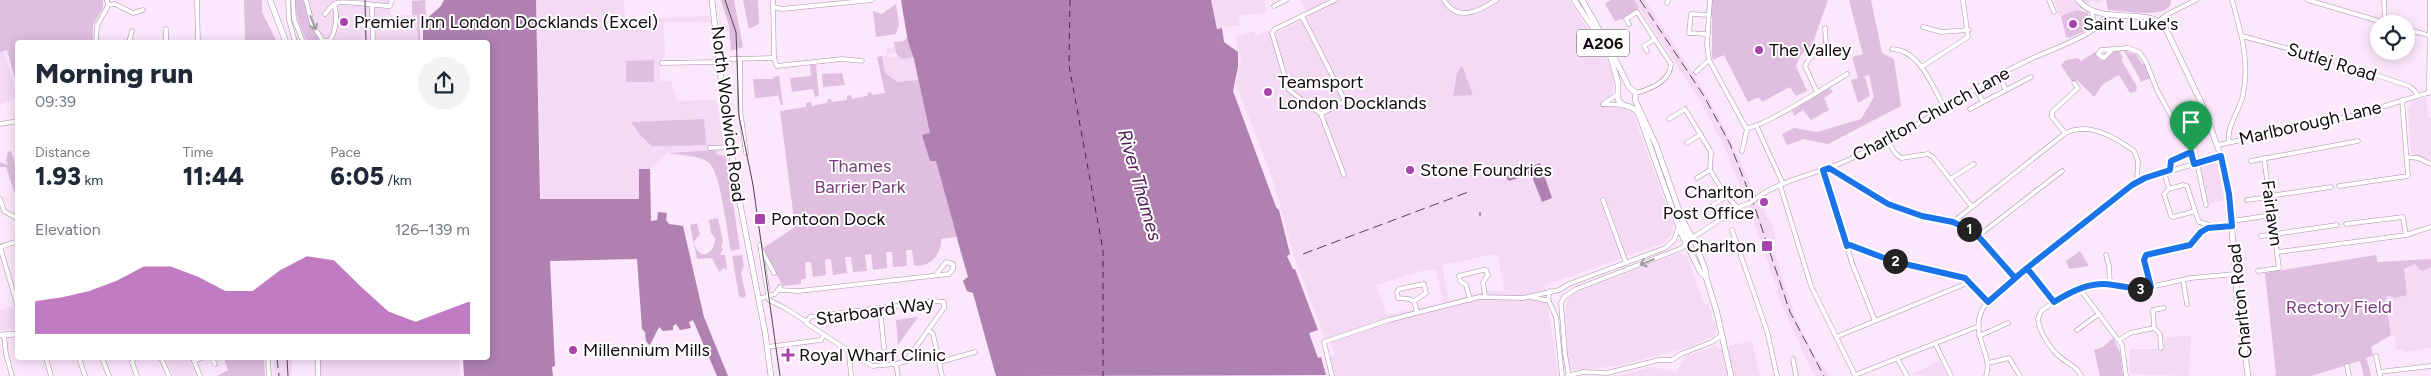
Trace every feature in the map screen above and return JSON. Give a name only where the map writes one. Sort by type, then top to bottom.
[{"type":"main road","points":[[271,0],[285,40]]},
{"type":"main road","name":"North Woolwich Road","points":[[712,0],[730,147],[771,376]]},
{"type":"main road","name":"A206","points":[[1574,0],[1611,57],[1619,92],[1618,100],[1623,105]]},
{"type":"main road","name":"A206","points":[[1582,0],[1629,87],[1636,93]]},
{"type":"main road","points":[[2078,0],[2092,10],[2159,22]]},
{"type":"main road","name":"Charlton Road","points":[[2159,22],[2167,30],[2184,65],[2221,156],[2232,223],[2235,274],[2248,376]]},
{"type":"main road","points":[[1619,92],[1629,87]]},
{"type":"main road","points":[[1630,106],[1635,100],[1636,93]]},
{"type":"main road","points":[[1635,100],[1656,145],[1682,219],[1706,272],[1731,376]]},
{"type":"main road","points":[[1623,105],[1630,106],[1639,115],[1679,225],[1701,273],[1706,278]]},
{"type":"main road","points":[[2,335],[15,334]]},
{"type":"street","points":[[115,4],[120,0]]},
{"type":"street","points":[[197,0],[198,40]]},
{"type":"street","points":[[288,0],[289,20],[294,40]]},
{"type":"street","points":[[293,0],[294,19],[302,40]]},
{"type":"street","points":[[306,0],[312,24],[322,40]]},
{"type":"street","points":[[325,14],[334,5],[342,1],[372,6],[390,6],[392,0]]},
{"type":"street","points":[[772,0],[775,64],[779,66],[842,59],[862,60]]},
{"type":"street","points":[[773,8],[782,9],[872,0]]},
{"type":"street","points":[[1274,6],[1286,0]]},
{"type":"street","points":[[1335,0],[1273,31],[1289,90],[1322,114],[1344,175]]},
{"type":"street","points":[[1444,0],[1452,11],[1460,14],[1496,0]]},
{"type":"street","points":[[1710,0],[1708,34],[1710,60],[1747,129],[1742,151]]},
{"type":"street","points":[[1923,66],[1966,40],[1968,30],[1963,0]]},
{"type":"street","points":[[2049,0],[2054,12]]},
{"type":"street","points":[[2159,22],[2166,15],[2196,0]]},
{"type":"street","points":[[2229,142],[2228,133],[2241,104],[2245,84],[2246,60],[2242,36],[2232,0]]},
{"type":"street","points":[[2308,0],[2370,18]]},
{"type":"street","points":[[2384,0],[2386,15]]},
{"type":"street","points":[[2430,0],[2430,93]]},
{"type":"street","points":[[96,40],[97,26],[108,2],[128,12],[143,10]]},
{"type":"street","points":[[330,40],[332,38],[336,10],[334,5]]},
{"type":"street","points":[[372,6],[373,40]]},
{"type":"street","points":[[2092,10],[2094,28]]},
{"type":"street","points":[[1629,24],[1626,19],[1637,12],[1671,64],[1670,72],[1652,87],[1636,93]]},
{"type":"street","points":[[1708,34],[1689,33],[1691,14],[1709,15]]},
{"type":"street","name":"Charlton Church Lane","points":[[1564,297],[1576,289],[1679,249],[1686,242],[1726,216],[1732,208],[1748,204],[1781,185],[1829,168],[1888,140],[1975,88],[2092,31],[2107,20],[2109,14]]},
{"type":"street","points":[[1302,16],[1345,100],[1322,114]]},
{"type":"street","points":[[1923,27],[1941,32],[1968,30]]},
{"type":"street","points":[[1817,92],[1805,66],[1809,59],[1826,44],[1825,28]]},
{"type":"street","points":[[166,29],[166,40]]},
{"type":"street","points":[[130,40],[132,31]]},
{"type":"street","points":[[2415,32],[2431,36]]},
{"type":"street","name":"Sutlej Road","points":[[2242,36],[2330,60],[2400,83],[2412,88],[2417,95]]},
{"type":"street","points":[[1648,52],[1644,46],[1655,39]]},
{"type":"street","points":[[2112,50],[2132,48],[2142,55],[2157,90],[2196,163],[2206,205]]},
{"type":"street","points":[[1892,50],[1904,51],[1923,66],[1944,107]]},
{"type":"street","points":[[731,59],[774,58]]},
{"type":"street","points":[[741,59],[740,108],[746,153]]},
{"type":"street","points":[[1696,72],[1710,60]]},
{"type":"street","points":[[662,64],[720,62]]},
{"type":"street","points":[[1747,129],[1847,74]]},
{"type":"street","points":[[1998,76],[2006,90]]},
{"type":"street","points":[[1970,109],[2031,77]]},
{"type":"street","points":[[2065,133],[2052,117],[2052,112],[2078,88],[2074,83]]},
{"type":"street","points":[[1975,88],[1983,102]]},
{"type":"street","points":[[1619,92],[1603,104],[1623,105]]},
{"type":"street","name":"Marlborough Lane","points":[[2218,145],[2352,116],[2417,95],[2430,93]]},
{"type":"street","points":[[2339,186],[2408,176],[2402,100]]},
{"type":"street","points":[[1669,119],[1685,109],[1711,152],[1710,170],[1727,196],[1738,208]]},
{"type":"street","points":[[0,124],[15,122]]},
{"type":"street","points":[[1756,125],[1781,185],[1811,286],[1855,375],[1979,326]]},
{"type":"street","points":[[1953,222],[2065,133],[2076,129],[2089,129],[2130,148],[2137,156],[2137,181]]},
{"type":"street","points":[[1687,142],[1700,134]]},
{"type":"street","points":[[1888,140],[1894,153],[1901,158],[1931,155],[1972,207]]},
{"type":"street","points":[[2251,161],[2358,141]]},
{"type":"street","points":[[710,148],[730,147]]},
{"type":"street","points":[[2170,170],[2171,161],[2191,152]]},
{"type":"street","points":[[1986,376],[1988,364],[1979,336],[1979,326],[1982,312],[1988,302],[2027,268],[2137,181],[2221,156]]},
{"type":"street","points":[[2407,157],[2418,158],[2431,164]]},
{"type":"street","name":"Fairlawn","points":[[2258,271],[2279,268],[2264,158]]},
{"type":"street","points":[[1950,179],[1974,164]]},
{"type":"street","points":[[1829,168],[1888,204],[1922,216],[1953,222],[1978,236],[2015,278]]},
{"type":"street","points":[[1697,178],[1710,170]]},
{"type":"street","points":[[1823,170],[1847,246],[1875,321]]},
{"type":"street","points":[[1978,236],[2062,171]]},
{"type":"street","points":[[2164,172],[2169,189]]},
{"type":"street","points":[[2195,211],[2171,216],[2164,194],[2169,189],[2183,185],[2187,186],[2199,222],[2209,224],[2212,228]]},
{"type":"street","points":[[2246,200],[2331,187]]},
{"type":"street","points":[[1713,205],[1727,196]]},
{"type":"street","points":[[0,199],[2,212],[15,218]]},
{"type":"street","points":[[1603,200],[1626,263]]},
{"type":"street","points":[[2151,287],[2144,260],[2146,255],[2186,246],[2194,242],[2204,230],[2272,215]]},
{"type":"street","points":[[2346,224],[2403,217],[2406,234]]},
{"type":"street","points":[[1682,219],[1686,242]]},
{"type":"street","points":[[1531,297],[1559,290],[1569,284],[1669,245],[1676,238],[1679,225]]},
{"type":"street","points":[[2261,236],[2337,225]]},
{"type":"street","points":[[2278,252],[2406,234],[2431,227]]},
{"type":"street","points":[[1732,230],[1767,331],[1777,376]]},
{"type":"street","points":[[15,243],[0,247],[15,298]]},
{"type":"street","points":[[774,273],[760,245],[767,297],[770,301],[785,308],[824,336],[872,366],[896,364],[906,361],[928,330],[933,334],[942,376]]},
{"type":"street","points":[[1847,246],[1850,245],[1899,263],[1968,280],[1988,302]]},
{"type":"street","points":[[2106,256],[2110,266],[2110,284]]},
{"type":"street","points":[[758,299],[767,297],[779,288],[798,291],[949,274],[953,268],[952,264],[946,262],[936,275]]},
{"type":"street","points":[[2027,268],[2054,302]]},
{"type":"street","points":[[1470,300],[1466,285],[1460,282],[1459,276],[1486,270],[1488,275],[1483,282],[1485,296]]},
{"type":"street","points":[[2081,376],[2076,368],[2055,352],[2040,327],[2038,319],[2041,312],[2054,302],[2080,289],[2098,284],[2110,284],[2136,290],[2183,280],[2235,274]]},
{"type":"street","points":[[1836,336],[1965,284],[1968,280]]},
{"type":"street","points":[[2183,280],[2187,304]]},
{"type":"street","points":[[1414,302],[1426,293],[1424,284],[1399,289],[1397,292],[1398,298],[1409,299],[1414,302],[1417,312]]},
{"type":"street","points":[[2080,289],[2119,340],[2124,350],[2126,376]]},
{"type":"street","points":[[1559,290],[1564,297],[1561,303],[1568,376],[1583,372],[1586,375],[1608,373],[1659,360],[1672,360],[1681,354],[1712,342],[1722,334]]},
{"type":"street","points":[[1550,291],[1548,296],[1556,317],[1562,376]]},
{"type":"street","points":[[1332,376],[1324,342],[1417,312],[1485,296],[1531,297],[1550,302],[1556,306],[1561,303]]},
{"type":"street","name":"Starboard Way","points":[[806,322],[810,317],[935,301],[945,304],[928,330]]},
{"type":"street","points":[[880,308],[885,348]]},
{"type":"street","points":[[2161,348],[2160,334],[2154,328],[2153,310],[2164,308]]},
{"type":"street","points":[[2077,330],[2099,314]]},
{"type":"street","points":[[1999,319],[2002,325]]},
{"type":"street","points":[[1979,336],[2008,323]]},
{"type":"street","points":[[2119,340],[2133,332],[2154,328]]},
{"type":"street","points":[[2,335],[12,376]]},
{"type":"street","points":[[767,347],[821,340],[824,336]]},
{"type":"street","points":[[1935,342],[1951,376]]},
{"type":"street","points":[[850,352],[851,376]]},
{"type":"street","points":[[940,362],[975,352]]},
{"type":"street","points":[[2376,356],[2380,374],[2431,366]]},
{"type":"street","points":[[1897,358],[1906,376]]},
{"type":"street","points":[[1988,364],[2010,358],[2020,376]]},
{"type":"street","points":[[1793,359],[1796,376]]},
{"type":"street","points":[[47,360],[51,376]]},
{"type":"street","points":[[80,360],[85,376]]},
{"type":"street","points":[[103,360],[108,376]]},
{"type":"street","points":[[133,360],[137,376]]},
{"type":"street","points":[[162,360],[169,376]]},
{"type":"street","points":[[194,360],[200,376]]},
{"type":"street","points":[[213,360],[215,364]]},
{"type":"street","points":[[268,360],[269,376]]},
{"type":"street","points":[[318,360],[318,376]]},
{"type":"street","points":[[1794,365],[1800,363]]},
{"type":"street","points":[[896,364],[898,376]]},
{"type":"street","points":[[2347,366],[2349,376]]},
{"type":"shaded area","points":[[305,0],[390,0],[390,15],[417,15],[419,21],[419,40],[319,40],[308,17]]},
{"type":"shaded area","points":[[536,0],[624,0],[625,19],[710,16],[711,22],[664,22],[665,58],[662,58],[662,67],[660,67],[660,81],[671,81],[677,101],[717,100],[723,142],[722,156],[683,151],[667,153],[650,169],[639,169],[639,199],[541,201]],"holes":[[[703,119],[645,141],[632,122]]]},
{"type":"shaded area","points":[[1211,0],[1267,0],[1264,1],[1267,12],[1239,16],[1240,25],[1218,29]]},
{"type":"shaded area","points":[[1300,0],[1569,0],[1605,55],[1611,70],[1614,89],[1609,97],[1611,105],[1630,112],[1634,116],[1673,224],[1672,234],[1664,243],[1545,285],[1558,376],[1334,376],[1328,357],[1335,354],[1329,338],[1325,339],[1294,256],[1272,177],[1236,84],[1241,62],[1237,36],[1254,31],[1256,36],[1268,30],[1271,35],[1309,17]],"holes":[[[1494,254],[1498,256],[1505,291],[1488,291],[1449,301],[1442,265]],[[1436,269],[1443,303],[1387,315],[1376,285],[1422,271]]]},
{"type":"shaded area","points":[[1634,0],[1645,0],[1700,84],[1728,135],[1755,193],[1762,202],[1767,218],[1770,217],[1776,238],[1771,241],[1796,319],[1813,353],[1830,376],[1816,376],[1811,369],[1776,292],[1778,291],[1744,195],[1723,144],[1702,104]]},
{"type":"shaded area","points":[[2054,0],[2101,0],[2102,2],[2095,4],[2094,1],[2090,2],[2081,9],[2059,16]]},
{"type":"shaded area","points":[[895,47],[896,53],[888,54],[888,58],[899,56],[901,59],[914,57],[918,80],[897,82],[885,73],[882,56],[886,56],[887,48]]},
{"type":"shaded area","points":[[4,51],[15,91],[15,99],[0,105],[0,52]]},
{"type":"shaded area","points":[[2426,97],[2428,118],[2431,118],[2431,162],[2411,153],[2408,109],[2412,101]]},
{"type":"shaded area","points":[[2217,161],[2224,200],[2208,204],[2199,166]]},
{"type":"shaded area","points":[[1679,253],[1687,257],[1704,304],[1708,304],[1716,327],[1714,337],[1688,347],[1623,365],[1584,370],[1571,369],[1567,357],[1565,322],[1566,302],[1569,297],[1574,293]]},
{"type":"shaded area","points":[[2431,259],[2431,347],[2405,352],[2404,350],[2396,350],[2395,336],[2391,335],[2378,262]]},
{"type":"shaded area","points":[[13,306],[15,329],[0,330],[0,310]]},
{"type":"shaded area","points":[[2191,336],[2189,376],[2130,374],[2130,349],[2164,349],[2164,337]]},
{"type":"shaded area","points":[[1752,341],[1760,376],[1734,376],[1728,346]]},
{"type":"shaded area","points":[[1716,346],[1723,351],[1728,376],[1616,376],[1653,367],[1677,372],[1685,356]]},
{"type":"shaded area","points":[[166,360],[190,360],[197,376],[173,376]]},
{"type":"shaded area","points":[[274,360],[292,360],[292,376],[275,376]]},
{"type":"shaded area","points":[[319,360],[459,360],[460,376],[320,376]]},
{"type":"shaded area","points":[[1940,361],[1947,376],[1910,375]]},
{"type":"green space","points":[[0,0],[103,0],[103,8],[93,25],[93,40],[15,40],[15,79],[7,50],[0,52]]},
{"type":"green space","points":[[244,0],[262,0],[262,12],[276,40],[245,40]]},
{"type":"green space","points":[[295,0],[305,0],[308,17],[319,40],[307,40],[296,12]]},
{"type":"green space","points":[[425,0],[426,15],[420,21],[420,40],[418,40],[417,15],[412,15],[412,1]]},
{"type":"green space","points":[[721,0],[734,0],[743,47],[731,51],[729,26]]},
{"type":"green space","points":[[743,0],[758,0],[759,24],[749,29]]},
{"type":"green space","name":"Thames Barrier Park","points":[[901,0],[996,376],[973,293],[967,291],[963,281],[968,277],[956,237],[941,239],[937,255],[925,265],[914,265],[912,250],[906,250],[907,266],[893,267],[892,252],[886,252],[887,268],[873,270],[871,254],[865,255],[867,271],[853,272],[851,257],[845,257],[847,273],[833,275],[831,259],[825,260],[826,275],[813,277],[811,262],[805,262],[806,278],[801,280],[801,284],[783,286],[762,249],[795,227],[780,111],[806,107],[806,103],[811,102],[812,106],[827,103],[828,99],[831,99],[832,102],[847,100],[847,96],[851,95],[852,99],[867,96],[871,92],[872,95],[885,93],[877,57],[882,56],[885,73],[897,82],[918,80],[914,57],[901,59],[896,53],[894,42],[904,41],[907,37]]},
{"type":"green space","points":[[1611,0],[1634,0],[1639,8],[1622,19],[1615,21],[1605,4]]},
{"type":"green space","name":"The Valley","points":[[1712,0],[1828,0],[1812,45],[1800,56],[1796,66],[1807,91],[1796,96],[1790,87],[1762,102],[1759,97],[1748,102],[1724,55],[1713,60]]},
{"type":"green space","points":[[1849,0],[1871,0],[1882,53],[1894,59],[1901,106],[1828,144],[1804,139],[1787,145],[1782,134],[1794,128],[1817,132],[1861,119],[1874,97],[1869,75],[1862,77],[1865,77],[1870,96],[1858,103],[1851,80],[1858,78],[1852,57],[1863,54]]},
{"type":"green space","points":[[2106,0],[2171,0],[2169,6],[2164,10],[2146,13],[2108,10]]},
{"type":"green space","points":[[896,4],[899,24],[896,34],[876,37],[873,11],[882,14]]},
{"type":"green space","points":[[2077,10],[2088,13],[2091,28],[2069,38],[2066,37],[2061,16]]},
{"type":"green space","points":[[2127,49],[2127,52],[2136,54],[2142,64],[2145,63],[2151,78],[2140,82],[2124,51]]},
{"type":"green space","points":[[2119,51],[2123,58],[2121,59],[2137,87],[2136,91],[2130,93],[2119,75],[2103,84],[2094,97],[2077,80],[2073,83],[2061,65],[2066,60],[2078,58],[2081,61],[2095,52],[2099,59],[2104,60],[2112,52]]},
{"type":"green space","points":[[654,60],[654,82],[626,82],[626,61]]},
{"type":"green space","points":[[810,65],[816,65],[819,96],[815,97],[813,89],[792,92],[790,78],[811,76]]},
{"type":"green space","points":[[1462,66],[1473,95],[1453,96],[1457,73]]},
{"type":"green space","points":[[842,73],[845,85],[823,87],[822,74]]},
{"type":"green space","points":[[779,76],[783,105],[781,105],[777,93],[777,96],[755,98],[753,79],[773,79],[773,77]]},
{"type":"green space","points":[[1830,88],[1833,92],[1824,98],[1829,110],[1811,120],[1803,110],[1794,116],[1792,111]]},
{"type":"green space","points":[[704,119],[706,145],[652,146],[640,135],[631,122]]},
{"type":"green space","points":[[715,150],[717,155],[726,156],[740,249],[731,251],[723,203],[713,168],[703,159],[667,153]]},
{"type":"green space","points":[[11,151],[15,164],[15,194],[6,167],[0,167],[0,162],[8,165],[6,161],[8,152]]},
{"type":"green space","points":[[718,218],[723,242],[721,247],[723,249],[720,255],[725,255],[727,270],[724,268],[719,272],[712,258],[697,259],[690,225],[697,223],[700,234],[694,242],[699,252],[706,254],[712,249],[715,238],[711,233],[709,220]]},
{"type":"green space","points":[[2080,251],[2089,266],[2069,269],[2066,261]]},
{"type":"green space","points":[[742,255],[744,266],[741,273],[746,296],[743,298],[739,296],[732,256]]},
{"type":"green space","name":"Rectory Field","points":[[2376,255],[2378,262],[2431,259],[2431,267],[2422,271],[2415,264],[2404,269],[2407,295],[2394,298],[2388,295],[2385,300],[2391,335],[2371,347],[2373,356],[2365,358],[2371,376],[2364,376],[2360,361],[2311,376],[2273,376],[2276,375],[2265,273]]},
{"type":"green space","points":[[918,317],[898,345],[896,320]]},
{"type":"green space","points":[[2113,338],[2120,352],[2123,376],[2100,376],[2094,350],[2103,347]]},
{"type":"green space","points":[[225,360],[264,360],[265,376],[217,376],[228,370]]},
{"type":"water","points":[[444,0],[536,0],[540,199],[639,199],[639,169],[650,169],[651,221],[657,220],[658,212],[667,213],[666,220],[669,224],[683,226],[704,317],[728,376],[717,376],[693,320],[689,322],[691,328],[680,330],[676,324],[673,326],[673,330],[663,331],[659,327],[649,345],[646,341],[645,332],[642,329],[637,259],[550,261],[555,366],[552,367],[553,376],[464,376],[463,360],[490,360],[490,40],[423,40],[423,22],[441,6]]},
{"type":"water","name":"River Thames","points":[[901,0],[1211,0],[1217,29],[1222,28],[1224,42],[1238,52],[1238,67],[1233,91],[1276,207],[1279,210],[1290,254],[1287,256],[1293,269],[1295,269],[1318,330],[1309,333],[1318,358],[1321,357],[1326,375],[996,376],[973,293],[967,291],[963,281],[968,277],[936,161],[930,161],[922,135],[930,133],[914,59],[908,41]]},
{"type":"water","points":[[1540,163],[1552,198],[1542,202],[1531,174],[1509,181],[1505,176]]},
{"type":"ferry route","points":[[1070,0],[1069,65],[1103,250],[1103,376]]},
{"type":"tram line","points":[[365,0],[366,40]]},
{"type":"tram line","points":[[725,0],[736,32],[739,116],[753,185],[780,376]]},
{"type":"tram line","points":[[287,360],[288,376]]},
{"type":"railway","points":[[1640,0],[1704,96],[1730,144],[1755,208],[1790,312],[1824,376]]},
{"type":"railway","points":[[1303,254],[1471,191]]},
{"type":"railway","points":[[277,360],[279,376]]},
{"type":"place","name":"Premier Inn London Docklands (Excel)","points":[[344,22]]},
{"type":"place","name":"Saint Luke's","points":[[2073,24]]},
{"type":"place","name":"The Valley","points":[[1759,50]]},
{"type":"place","name":"Teamsport London Docklands","points":[[1268,92]]},
{"type":"place","name":"Stone Foundries","points":[[1410,170]]},
{"type":"place","name":"Charlton Post Office","points":[[1764,202]]},
{"type":"place","name":"Pontoon Dock","points":[[760,219]]},
{"type":"place","name":"Charlton","points":[[1767,246]]},
{"type":"place","name":"Millennium Mills","points":[[573,350]]},
{"type":"place","name":"Royal Wharf Clinic","points":[[788,355]]},
{"type":"route","points":[[2191,152],[2169,162],[2170,170],[2137,181],[2110,202],[2027,268],[2015,278],[1978,236],[1970,230],[1953,222],[1922,216],[1888,204],[1831,172],[1829,168],[1823,170],[1847,246],[1850,245],[1899,263],[1965,278],[1972,283],[1988,302],[1991,297],[2020,275],[2027,268],[2054,302],[2069,293],[2098,284],[2110,284],[2136,290],[2151,287],[2144,260],[2146,255],[2190,245],[2201,232],[2208,228],[2232,226],[2227,180],[2221,156],[2194,164],[2191,152]]}]
